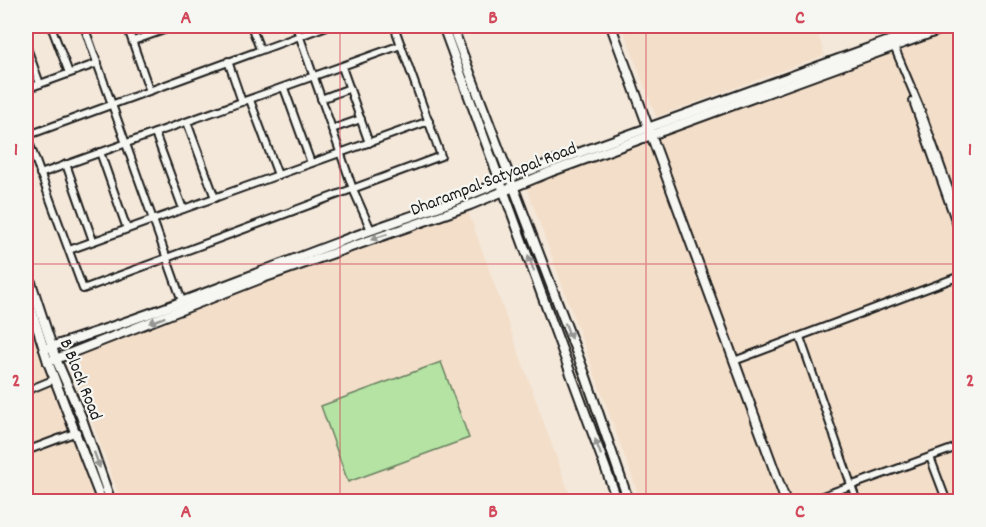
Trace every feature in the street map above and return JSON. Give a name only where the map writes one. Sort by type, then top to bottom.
[{"type":"street","points":[[51,26],[69,73]]},
{"type":"street","points":[[84,26],[182,301]]},
{"type":"street","points":[[127,26],[149,89]]},
{"type":"street","points":[[133,41],[175,26]]},
{"type":"street","points":[[251,26],[260,49]]},
{"type":"street","points":[[296,26],[353,189],[371,230]]},
{"type":"street","points":[[327,26],[111,102],[26,135],[83,289],[441,156],[394,26]]},
{"type":"street","points":[[443,26],[501,182],[509,190],[586,377],[629,501]]},
{"type":"street","points":[[452,26],[509,178],[509,190],[618,501]]},
{"type":"street","points":[[611,26],[786,501]]},
{"type":"street","name":"Dharampal Satyapal Road","points":[[893,44],[930,26]]},
{"type":"street","name":"Dharampal Satyapal Road","points":[[48,347],[182,301],[371,230],[467,197],[509,178],[650,132],[893,44],[950,26]]},
{"type":"street","points":[[893,44],[912,94],[920,108],[960,220]]},
{"type":"street","points":[[26,45],[40,84]]},
{"type":"street","points":[[40,174],[401,45]]},
{"type":"street","points":[[228,61],[242,102]]},
{"type":"street","points":[[26,89],[98,63]]},
{"type":"street","points":[[342,67],[369,142]]},
{"type":"street","points":[[284,88],[311,163]]},
{"type":"street","points":[[321,99],[350,88]]},
{"type":"street","points":[[912,94],[915,110],[960,234]]},
{"type":"street","points":[[250,100],[278,175]]},
{"type":"street","points":[[332,129],[361,119]]},
{"type":"street","points":[[69,250],[429,121]]},
{"type":"street","points":[[187,122],[215,198]]},
{"type":"street","name":"Dharampal Satyapal Road","points":[[52,360],[260,279],[509,190],[650,132]]},
{"type":"street","points":[[155,133],[183,209]]},
{"type":"street","points":[[100,152],[127,229]]},
{"type":"street","points":[[66,164],[93,241]]},
{"type":"street","name":"B Block Road","points":[[26,267],[52,360],[55,379],[102,501]]},
{"type":"street","points":[[734,361],[960,276]]},
{"type":"street","name":"B Block Road","points":[[26,292],[48,347]]},
{"type":"street","points":[[800,337],[857,501]]},
{"type":"street","name":"B Block Road","points":[[52,360],[81,416],[111,501]]},
{"type":"street","points":[[26,391],[55,379]]},
{"type":"street","points":[[26,451],[77,432]]},
{"type":"street","points":[[806,501],[960,446]]},
{"type":"street","points":[[930,457],[947,501]]},
{"type":"shaded area","points":[[622,26],[815,26],[825,55],[656,117]]},
{"type":"shaded area","points":[[960,26],[960,501],[641,501],[526,186]]},
{"type":"shaded area","points":[[464,200],[572,501],[121,501],[67,353]]},
{"type":"shaded area","points":[[26,312],[95,501],[26,501]]},
{"type":"green space","points":[[441,362],[469,438],[348,482],[321,406]]}]
